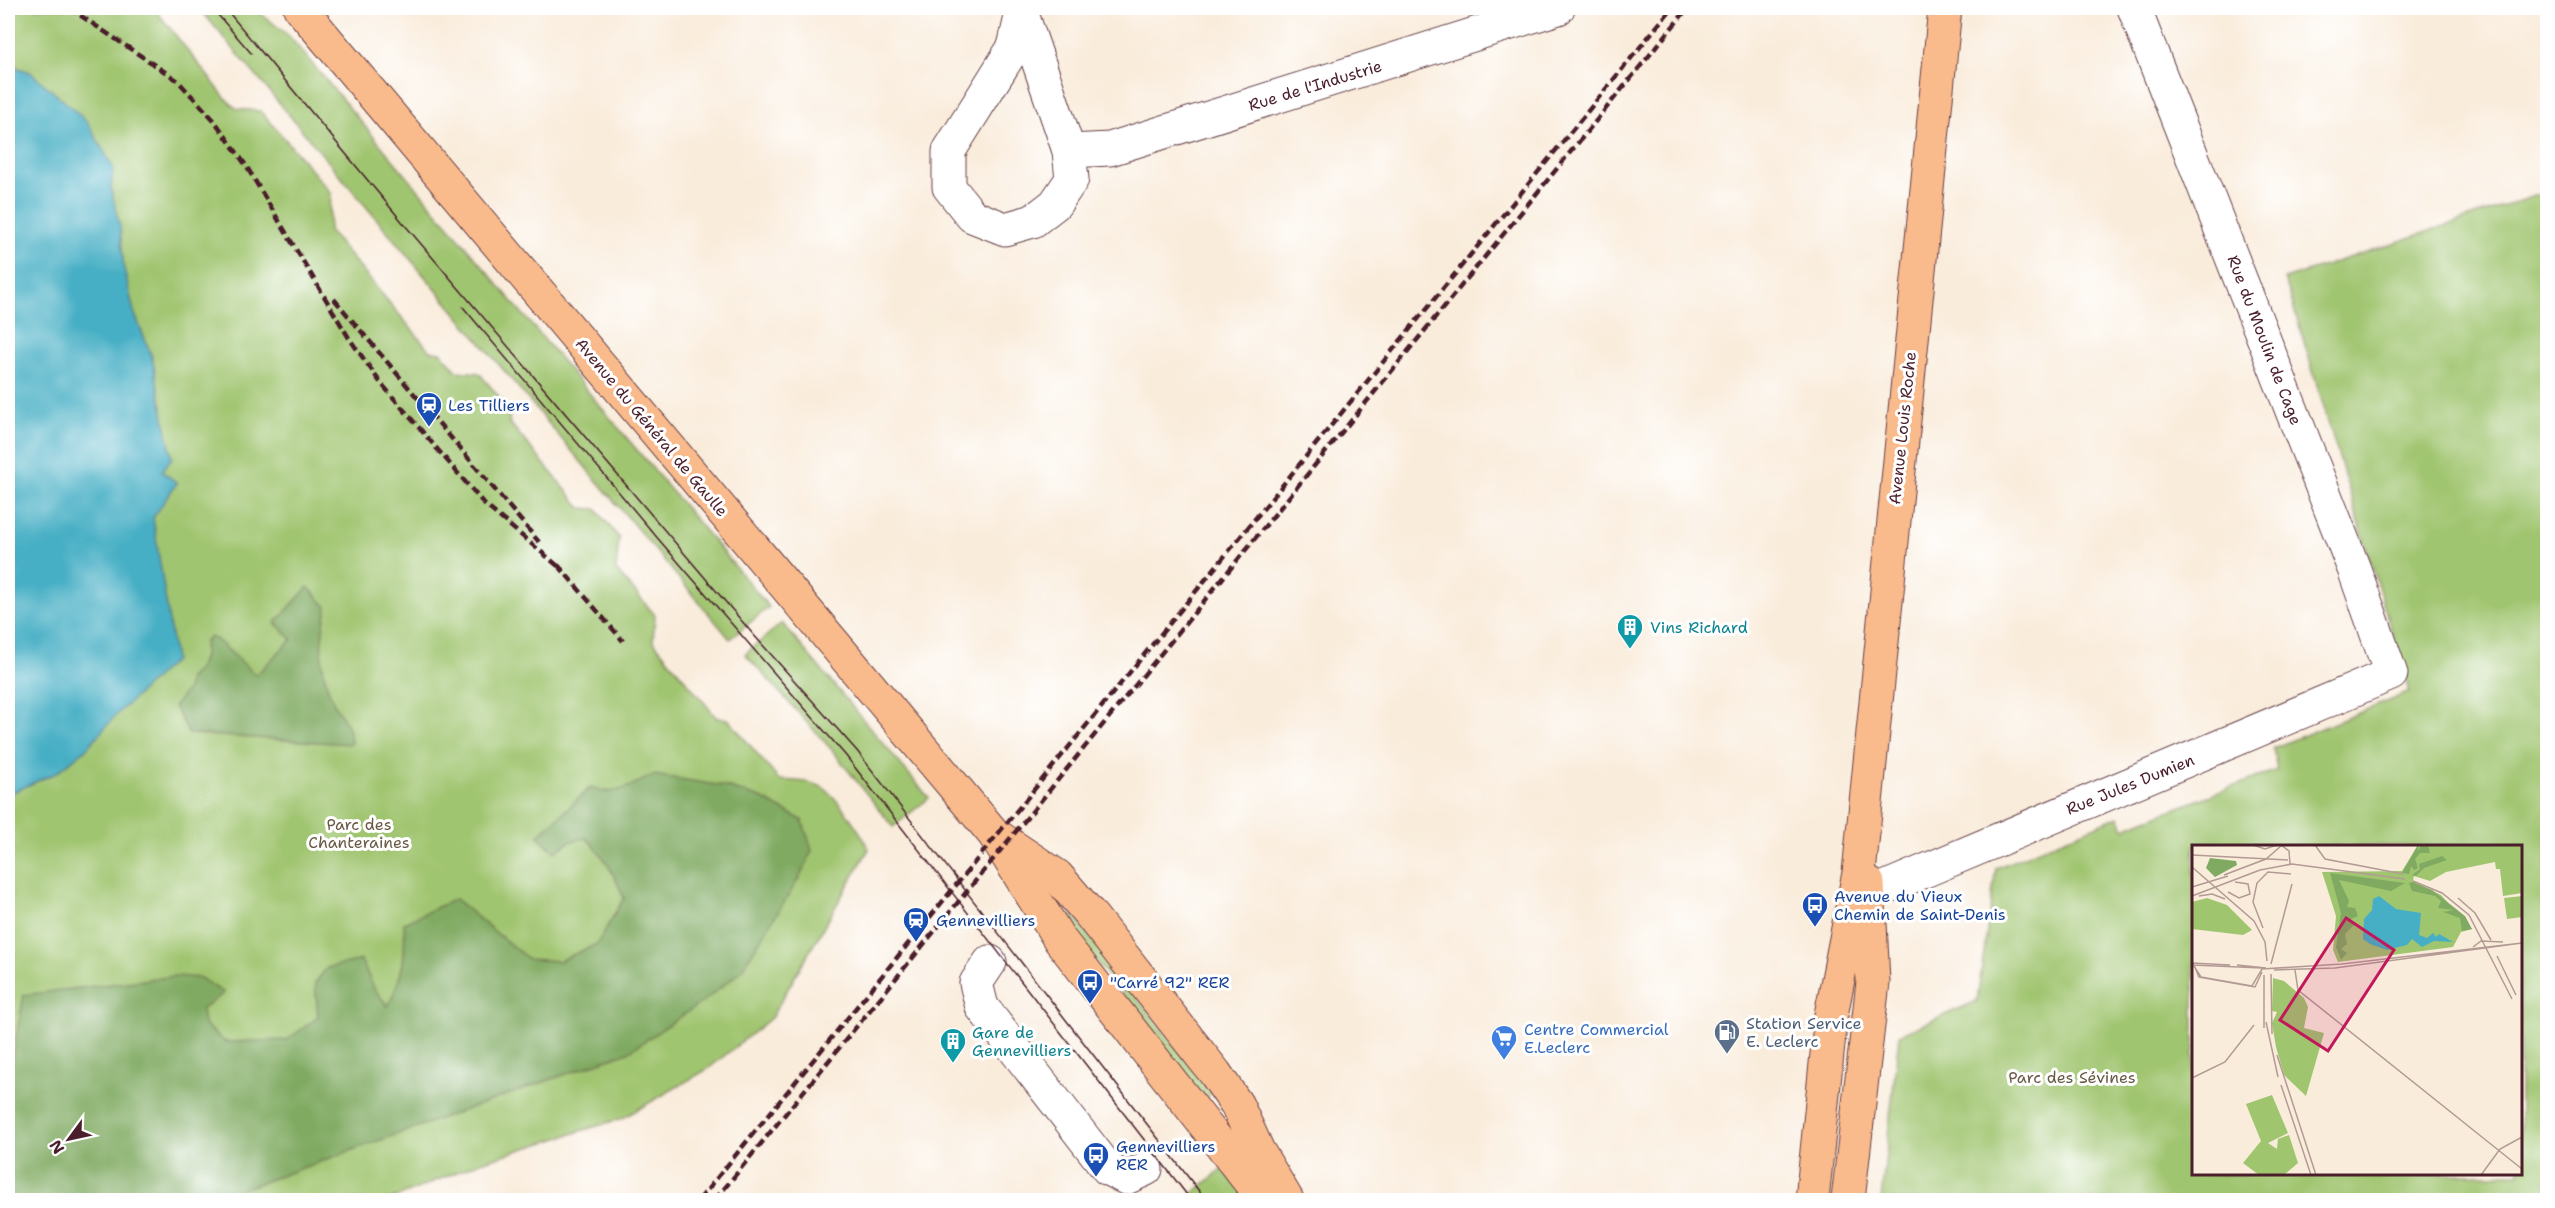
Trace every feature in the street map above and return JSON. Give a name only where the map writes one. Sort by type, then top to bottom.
[{"type":"main road","name":"Avenue Louis Roche","points":[[1812,1200],[1831,1015],[1859,873],[1945,8]]},
{"type":"main road","name":"Avenue du Général de Gaulle","points":[[301,12],[994,834],[1060,940],[1263,1200]]},
{"type":"main road","name":"Avenue du Général de Gaulle","points":[[994,834],[1043,866],[1069,889],[1208,1064],[1237,1106],[1258,1151],[1287,1200]]},
{"type":"main road","name":"Avenue Louis Roche","points":[[1848,1200],[1873,982],[1870,894],[1861,850]]},
{"type":"main road","points":[[1042,912],[1069,889]]},
{"type":"main road","points":[[1207,1128],[1237,1106]]},
{"type":"street","name":"Rue de l'Industrie","points":[[1070,151],[1110,149],[1558,8]]},
{"type":"street","name":"Rue du Moulin de Cage","points":[[2134,8],[2354,568],[2391,674]]},
{"type":"street","points":[[1021,10],[1070,151],[1072,179],[1055,204],[1033,221],[1005,229],[972,216],[949,187],[949,151],[1014,47],[1021,10]]},
{"type":"street","name":"Rue Jules Dumien","points":[[1870,894],[2391,674]]},
{"type":"street","points":[[990,962],[976,982],[982,1007],[1108,1169],[1126,1178],[1146,1169]]},
{"type":"green space","name":"Parc des Chanteraines","points":[[8,8],[154,8],[227,100],[237,109],[261,111],[331,193],[329,231],[430,351],[441,352],[457,371],[479,373],[510,410],[509,422],[581,508],[596,509],[619,538],[616,570],[655,615],[653,641],[717,718],[728,719],[779,780],[820,786],[837,801],[856,826],[869,849],[771,1018],[708,1069],[623,1118],[481,1162],[390,1200],[8,1200]]},
{"type":"green space","points":[[199,8],[254,8],[289,36],[769,607],[730,639]]},
{"type":"green space","name":"Parc des Sévines","points":[[2547,192],[2547,1200],[1881,1200],[1899,1035],[1977,1001],[1996,868],[2119,816],[2124,828],[2277,770],[2273,748],[2410,692],[2285,279]]},
{"type":"green space","points":[[308,587],[327,607],[322,641],[322,663],[331,697],[347,725],[351,744],[189,734],[174,706],[187,690],[189,678],[199,669],[204,656],[205,641],[210,637],[217,640],[256,675],[292,639],[275,623]]},
{"type":"green space","points":[[782,623],[929,798],[893,827],[832,750],[745,654]]},
{"type":"green space","points":[[654,775],[723,786],[761,798],[802,820],[812,850],[800,877],[740,972],[704,1001],[628,1052],[212,1200],[8,1200],[8,1082],[24,995],[176,976],[200,978],[224,993],[202,1009],[204,1024],[225,1042],[287,1040],[318,1017],[315,983],[327,968],[361,960],[375,990],[388,1006],[402,966],[404,923],[455,899],[528,959],[559,961],[597,944],[624,898],[608,866],[586,838],[571,841],[555,852],[538,836],[591,787],[616,791]]},
{"type":"green space","points":[[1073,915],[1211,1093],[1206,1100],[1064,920]]},
{"type":"green space","points":[[1223,1169],[1248,1200],[1184,1200]]},
{"type":"water","points":[[8,66],[30,72],[88,123],[113,168],[111,189],[120,227],[124,269],[134,312],[152,357],[172,458],[162,471],[177,483],[153,518],[175,660],[117,714],[84,751],[56,773],[8,794]]},
{"type":"tram line","points":[[212,8],[251,53]]},
{"type":"tram line","points":[[225,8],[404,224],[752,633],[857,751],[1206,1200]]},
{"type":"tram line","points":[[463,307],[660,541],[846,756],[1191,1200]]},
{"type":"railway","points":[[69,8],[177,80],[214,120],[245,164],[349,338],[380,382],[485,505],[564,571]]},
{"type":"railway","points":[[699,1200],[1672,8]]},
{"type":"railway","points":[[715,1200],[1688,8]]},
{"type":"railway","points":[[334,299],[539,542]]},
{"type":"railway","points":[[558,565],[623,641]]},
{"type":"place","name":"Les Tilliers","points":[[429,428]]},
{"type":"place","name":"Vins Richard","points":[[1630,650]]},
{"type":"place","name":"Avenue du Vieux Chemin de Saint-Denis","points":[[1815,928]]},
{"type":"place","name":"Gennevilliers","points":[[916,943]]},
{"type":"place","name":"\"Carré 92\" RER","points":[[1090,1005]]},
{"type":"place","name":"Station Service E. Leclerc","points":[[1727,1055]]},
{"type":"place","name":"Centre Commercial E.Leclerc","points":[[1504,1061]]},
{"type":"place","name":"Gare de Gennevilliers","points":[[953,1064]]},
{"type":"place","name":"Gennevilliers RER","points":[[1096,1178]]}]
